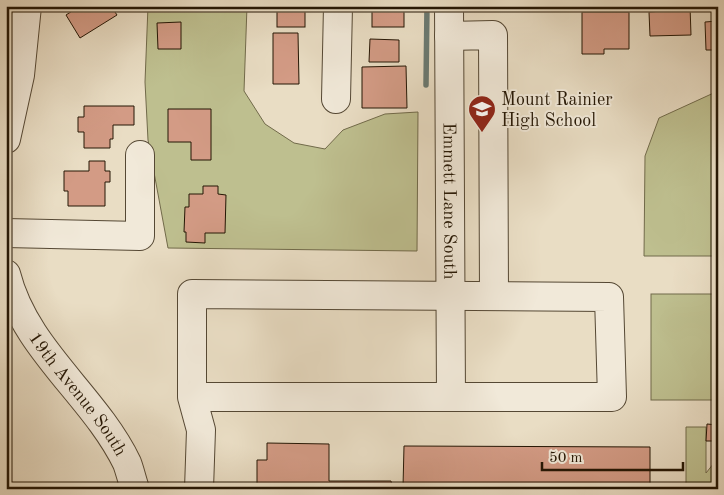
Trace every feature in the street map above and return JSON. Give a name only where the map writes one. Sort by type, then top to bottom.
[{"type":"street","points":[[6,139],[20,75],[27,6]]},
{"type":"street","points":[[336,99],[338,6]]},
{"type":"street","name":"Emmett Lane South","points":[[449,6],[452,397]]},
{"type":"street","points":[[449,36],[493,35],[494,296]]},
{"type":"street","points":[[6,232],[140,236],[140,155]]},
{"type":"street","name":"19th Avenue South","points":[[6,274],[22,317],[48,357],[101,422],[127,464],[135,489]]},
{"type":"street","points":[[192,397],[612,397],[610,297],[192,294],[192,397],[201,430],[199,489]]},
{"type":"green space","points":[[148,6],[247,6],[244,91],[265,124],[294,143],[325,149],[343,130],[385,114],[418,112],[417,251],[168,248],[148,140],[145,82]]},
{"type":"green space","points":[[718,91],[718,256],[644,256],[645,156],[659,118]]},
{"type":"green space","points":[[651,294],[718,294],[718,400],[651,400]]},
{"type":"green space","points":[[686,427],[706,427],[706,473],[718,458],[718,483],[714,489],[686,489]]},
{"type":"building","points":[[80,6],[111,6],[117,15],[80,38],[66,15]]},
{"type":"building","points":[[277,6],[305,6],[305,27],[277,27]]},
{"type":"building","points":[[372,6],[404,6],[404,27],[372,27]]},
{"type":"building","points":[[663,6],[690,6],[691,35],[650,36],[649,12],[663,11]]},
{"type":"building","points":[[582,12],[629,12],[629,49],[604,49],[604,54],[582,54]]},
{"type":"building","points":[[718,21],[718,50],[706,50],[705,22]]},
{"type":"building","points":[[181,22],[181,49],[158,49],[157,23]]},
{"type":"building","points":[[273,33],[298,33],[299,84],[273,84]]},
{"type":"building","points":[[370,39],[399,40],[399,62],[369,62]]},
{"type":"building","points":[[406,66],[407,108],[362,108],[362,67]]},
{"type":"building","points":[[84,106],[134,106],[134,125],[113,125],[113,139],[110,139],[110,148],[84,148],[84,132],[78,132],[78,117],[84,117]]},
{"type":"building","points":[[168,109],[211,109],[211,160],[191,160],[191,142],[168,142]]},
{"type":"building","points":[[89,161],[105,161],[105,171],[110,171],[110,182],[105,182],[105,206],[68,206],[68,191],[64,191],[64,171],[89,171]]},
{"type":"building","points":[[203,186],[218,186],[218,194],[226,195],[225,233],[205,233],[205,243],[186,242],[186,232],[184,232],[185,207],[189,207],[189,194],[203,194]]},
{"type":"building","points":[[707,424],[718,425],[718,441],[706,441]]},
{"type":"building","points":[[267,443],[329,444],[329,481],[391,481],[392,487],[403,487],[404,446],[650,447],[650,489],[257,489],[257,460],[267,460]]},
{"type":"waterway","points":[[426,85],[427,6]]},
{"type":"place","name":"Mount Rainier High School","points":[[482,133]]}]
